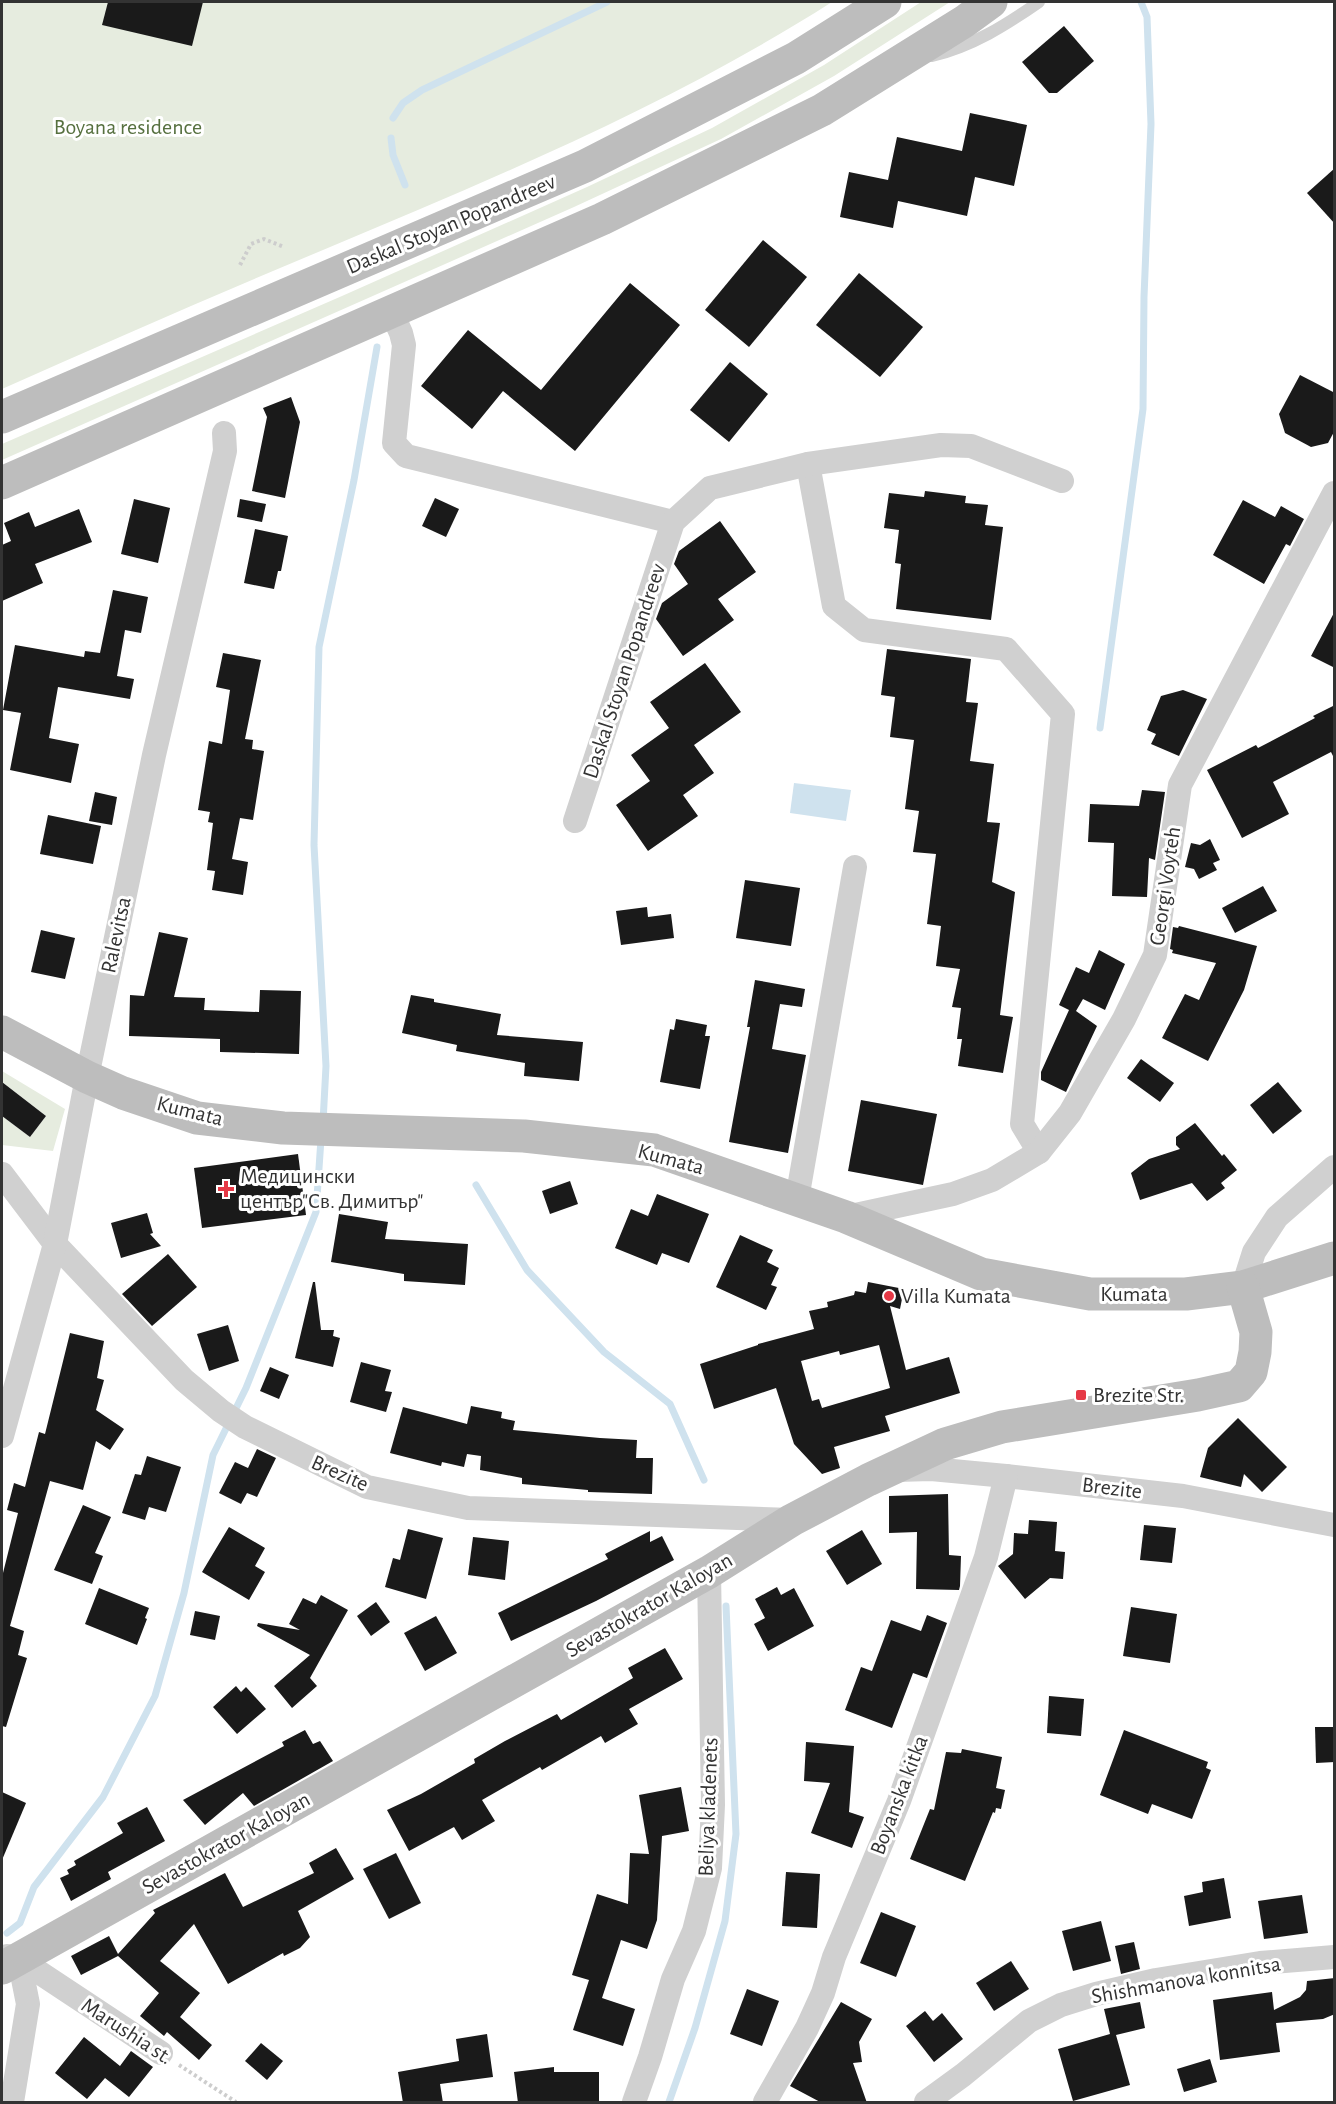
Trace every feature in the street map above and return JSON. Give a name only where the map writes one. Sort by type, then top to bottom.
[{"type":"main road","name":"Daskal Stoyan Popandreev","points":[[2,417],[585,166],[796,58],[885,2]]},
{"type":"main road","points":[[2,483],[603,219],[822,110],[965,21],[991,2]]},
{"type":"main road","name":"Kumata","points":[[2,1032],[87,1077],[123,1093],[197,1118],[283,1128],[524,1137],[654,1150],[846,1216],[981,1274],[1090,1294],[1186,1294],[1243,1287],[1335,1258]]},
{"type":"main road","name":"Sevastokrator Kaloyan","points":[[7,1961],[709,1572],[792,1520],[888,1470],[945,1444],[1002,1426],[1198,1395],[1239,1386],[1251,1372],[1256,1342],[1256,1332],[1243,1287]]},
{"type":"street","points":[[391,311],[404,345],[394,443],[406,456],[673,522]]},
{"type":"street","name":"Ralevitsa","points":[[2,1436],[55,1244],[154,755],[225,451],[224,434]]},
{"type":"street","name":"Daskal Stoyan Popandreev","points":[[575,821],[673,522],[710,488],[941,445],[971,446],[1062,481]]},
{"type":"street","points":[[810,471],[834,606],[864,630],[1006,649],[1063,714],[1022,1124],[1039,1152]]},
{"type":"street","name":"Georgi Voyteh","points":[[846,1216],[953,1194],[992,1180],[1039,1152],[1070,1113],[1124,1019],[1155,955],[1180,785],[1335,493]]},
{"type":"street","points":[[797,1200],[855,867]]},
{"type":"street","points":[[1243,1287],[1254,1252],[1277,1217],[1335,1167]]},
{"type":"street","name":"Brezite","points":[[2,1174],[55,1244],[184,1380],[244,1427],[367,1488],[468,1508],[792,1520]]},
{"type":"street","name":"Brezite","points":[[888,1470],[931,1469],[1183,1497],[1335,1525]]},
{"type":"street","name":"Boyanska kitka","points":[[765,2103],[807,2028],[823,1993],[834,1957],[899,1801],[986,1557],[1006,1476]]},
{"type":"street","name":"Beliya kladenets","points":[[634,2103],[674,1978],[694,1931],[710,1868],[713,1805],[709,1572]]},
{"type":"street","name":"Shishmanova konnitsa","points":[[926,2103],[1029,2021],[1061,2006],[1096,1994],[1156,1980],[1260,1963],[1335,1957]]},
{"type":"street","points":[[7,1961],[28,2004],[12,2103]]},
{"type":"street","name":"Marushia st.","points":[[7,1961],[161,2053]]},
{"type":"lane","points":[[896,64],[942,53],[967,44],[1000,29],[1039,2]]},
{"type":"path","points":[[240,265],[251,244],[264,239],[284,247]]},
{"type":"path","name":"Marushia st.","points":[[161,2053],[236,2103]]},
{"type":"green space","name":"Boyana residence","points":[[2,2],[832,2],[709,74],[583,137],[2,389]]},
{"type":"green space","points":[[921,2],[950,2],[834,76],[721,139],[574,207],[2,460],[2,444],[587,187],[712,128],[824,65]]},
{"type":"green space","points":[[2,1071],[65,1109],[53,1151],[2,1145],[2,1116],[30,1137],[46,1116],[2,1082]]},
{"type":"water","points":[[794,783],[851,790],[846,821],[790,813]]},
{"type":"building","points":[[108,2],[203,2],[192,46],[102,25]]},
{"type":"building","points":[[1064,26],[1094,61],[1057,93],[1049,93],[1022,62]]},
{"type":"building","points":[[970,113],[1027,125],[1014,186],[975,177],[967,216],[898,201],[893,228],[840,217],[849,172],[888,180],[897,137],[962,151]]},
{"type":"building","points":[[1335,168],[1335,224],[1307,193]]},
{"type":"building","points":[[763,240],[807,277],[749,347],[705,310]]},
{"type":"building","points":[[859,273],[923,327],[880,377],[816,325]]},
{"type":"building","points":[[630,283],[680,325],[575,451],[503,391],[472,429],[421,386],[468,330],[541,390]]},
{"type":"building","points":[[730,362],[768,394],[729,442],[690,410]]},
{"type":"building","points":[[1300,375],[1335,393],[1335,430],[1328,443],[1311,447],[1285,433],[1279,414]]},
{"type":"building","points":[[291,397],[300,422],[285,498],[252,491],[267,417],[263,408]]},
{"type":"building","points":[[925,491],[966,496],[965,503],[988,505],[985,525],[1003,527],[991,620],[896,609],[901,564],[895,563],[899,530],[884,528],[889,493],[924,497]]},
{"type":"building","points":[[435,498],[459,509],[446,537],[422,526]]},
{"type":"building","points":[[134,499],[170,508],[158,563],[121,554]]},
{"type":"building","points":[[240,499],[266,504],[262,522],[237,517]]},
{"type":"building","points":[[1243,500],[1275,517],[1281,506],[1304,519],[1290,546],[1286,544],[1264,584],[1213,555]]},
{"type":"building","points":[[79,509],[92,542],[35,564],[43,583],[2,601],[2,545],[11,541],[4,523],[29,512],[35,527]]},
{"type":"building","points":[[720,521],[756,572],[718,599],[734,620],[683,656],[656,619],[662,603],[688,584],[674,564],[679,551]]},
{"type":"building","points":[[255,529],[288,536],[281,571],[278,571],[274,589],[244,583]]},
{"type":"building","points":[[113,590],[148,597],[141,633],[125,630],[117,676],[134,679],[130,699],[58,687],[49,738],[79,744],[71,783],[10,770],[21,713],[3,710],[15,645],[84,657],[85,651],[100,653]]},
{"type":"building","points":[[1335,611],[1335,668],[1311,656]]},
{"type":"building","points":[[887,649],[971,659],[966,702],[978,703],[970,761],[994,764],[987,822],[1000,823],[992,882],[1015,892],[1000,1015],[1013,1017],[1003,1073],[958,1066],[962,1039],[957,1039],[961,1008],[952,1007],[960,969],[936,966],[941,926],[927,924],[936,854],[913,852],[919,811],[905,809],[914,740],[890,737],[895,697],[881,695]]},
{"type":"building","points":[[223,653],[261,660],[245,739],[253,740],[252,749],[264,751],[253,820],[240,818],[232,859],[248,862],[243,895],[212,890],[215,871],[207,870],[213,823],[208,822],[210,812],[198,810],[209,741],[222,744],[230,690],[216,687]]},
{"type":"building","points":[[705,663],[741,712],[694,745],[714,773],[683,795],[698,816],[648,851],[616,805],[650,781],[631,755],[669,728],[650,702]]},
{"type":"building","points":[[1183,690],[1207,699],[1179,756],[1151,744],[1156,734],[1147,730],[1161,696]]},
{"type":"building","points":[[1335,705],[1335,760],[1331,752],[1273,782],[1289,814],[1242,838],[1207,770],[1256,745],[1258,748]]},
{"type":"building","points":[[1142,790],[1165,792],[1155,860],[1149,858],[1147,897],[1112,896],[1114,843],[1088,842],[1090,804],[1139,806]]},
{"type":"building","points":[[95,792],[117,797],[112,825],[89,821]]},
{"type":"building","points":[[48,815],[101,826],[93,864],[40,854]]},
{"type":"building","points":[[1210,839],[1220,860],[1213,863],[1217,870],[1199,879],[1194,869],[1185,867],[1191,843],[1200,845]]},
{"type":"building","points":[[745,880],[800,888],[791,946],[736,938]]},
{"type":"building","points":[[1263,886],[1277,911],[1235,933],[1222,908]]},
{"type":"building","points":[[647,907],[648,917],[671,914],[674,938],[621,945],[616,911]]},
{"type":"building","points":[[1179,926],[1257,946],[1244,990],[1208,1061],[1162,1038],[1185,994],[1199,1000],[1216,963],[1172,953],[1173,950],[1170,949],[1173,927],[1178,928]]},
{"type":"building","points":[[41,930],[75,938],[65,979],[31,972]]},
{"type":"building","points":[[159,932],[188,938],[174,997],[205,998],[204,1010],[259,1012],[260,990],[301,991],[299,1054],[220,1052],[220,1039],[129,1036],[130,995],[144,996]]},
{"type":"building","points":[[1099,950],[1125,964],[1105,1010],[1083,999],[1076,1011],[1097,1026],[1066,1092],[1041,1080],[1041,1072],[1069,1010],[1059,1005],[1076,967],[1089,973]]},
{"type":"building","points":[[755,980],[805,989],[802,1007],[780,1004],[772,1049],[806,1055],[788,1153],[729,1142],[750,1027],[747,1027]]},
{"type":"building","points":[[411,995],[434,999],[434,1002],[501,1014],[497,1035],[583,1042],[579,1081],[524,1076],[525,1063],[456,1051],[457,1045],[402,1033]]},
{"type":"building","points":[[676,1019],[707,1025],[705,1036],[710,1036],[700,1089],[660,1082],[670,1029],[674,1030]]},
{"type":"building","points":[[1141,1059],[1174,1083],[1160,1102],[1127,1078]]},
{"type":"building","points":[[2,1082],[46,1116],[30,1137],[2,1116]]},
{"type":"building","points":[[1278,1082],[1302,1111],[1273,1134],[1250,1105]]},
{"type":"building","points":[[861,1100],[937,1114],[923,1185],[848,1171]]},
{"type":"building","points":[[1195,1123],[1222,1156],[1224,1154],[1237,1170],[1221,1183],[1225,1188],[1207,1201],[1192,1183],[1140,1200],[1131,1173],[1149,1159],[1180,1149],[1176,1145],[1176,1137]]},
{"type":"building","points":[[298,1154],[306,1215],[202,1228],[194,1168]]},
{"type":"building","points":[[570,1181],[578,1204],[550,1214],[542,1191]]},
{"type":"building","points":[[657,1194],[709,1214],[689,1263],[662,1253],[657,1265],[615,1248],[631,1209],[648,1216]]},
{"type":"building","points":[[147,1213],[153,1233],[150,1234],[161,1246],[121,1258],[111,1223]]},
{"type":"building","points":[[339,1214],[388,1222],[385,1239],[468,1244],[465,1285],[404,1281],[404,1274],[331,1262]]},
{"type":"building","points":[[740,1235],[773,1250],[767,1262],[779,1268],[771,1285],[777,1287],[766,1310],[716,1287]]},
{"type":"building","points":[[168,1254],[197,1287],[152,1326],[122,1294]]},
{"type":"building","points":[[313,1282],[315,1282],[321,1330],[334,1330],[333,1336],[340,1338],[333,1367],[295,1358]]},
{"type":"building","points":[[868,1282],[904,1289],[900,1309],[890,1306],[906,1370],[949,1357],[960,1393],[885,1416],[890,1431],[834,1447],[840,1468],[822,1474],[794,1444],[776,1388],[714,1409],[700,1364],[758,1344],[814,1329],[809,1311],[828,1307],[827,1302],[854,1295],[855,1291],[866,1293]],"holes":[[[879,1345],[890,1388],[822,1408],[819,1399],[812,1401],[801,1361],[839,1351],[840,1355]]]},
{"type":"building","points":[[228,1325],[239,1361],[209,1371],[197,1334]]},
{"type":"building","points":[[70,1333],[104,1341],[97,1378],[104,1380],[96,1410],[124,1429],[110,1450],[96,1441],[83,1490],[50,1481],[10,1626],[24,1631],[18,1655],[27,1658],[6,1727],[2,1726],[2,1577],[18,1513],[7,1510],[14,1483],[25,1487],[39,1432],[45,1434]]},
{"type":"building","points":[[361,1362],[391,1370],[385,1391],[392,1392],[386,1412],[350,1402]]},
{"type":"building","points":[[270,1367],[289,1375],[279,1399],[260,1391]]},
{"type":"building","points":[[471,1406],[502,1412],[501,1418],[515,1421],[513,1430],[637,1440],[636,1458],[653,1458],[652,1494],[588,1492],[588,1490],[522,1484],[522,1478],[480,1470],[481,1456],[467,1454],[464,1467],[442,1462],[441,1466],[390,1453],[403,1407],[467,1424]]},
{"type":"building","points":[[1238,1418],[1287,1467],[1262,1492],[1244,1474],[1241,1487],[1200,1477],[1208,1448]]},
{"type":"building","points":[[257,1449],[276,1458],[257,1497],[247,1493],[241,1504],[219,1493],[235,1462],[248,1468]]},
{"type":"building","points":[[147,1456],[181,1467],[166,1512],[149,1507],[145,1520],[122,1513],[135,1474],[141,1475]]},
{"type":"building","points":[[948,1494],[949,1555],[961,1556],[959,1590],[916,1589],[917,1532],[889,1533],[889,1496]]},
{"type":"building","points":[[83,1505],[111,1517],[95,1553],[103,1556],[92,1584],[54,1570]]},
{"type":"building","points":[[1029,1520],[1057,1522],[1055,1551],[1065,1552],[1063,1579],[1050,1578],[1025,1599],[998,1566],[1013,1554],[1014,1533],[1028,1534]]},
{"type":"building","points":[[1144,1525],[1176,1528],[1172,1563],[1140,1560]]},
{"type":"building","points":[[229,1527],[265,1548],[255,1566],[265,1572],[249,1600],[202,1572]]},
{"type":"building","points":[[408,1529],[443,1538],[426,1599],[385,1587],[393,1558],[400,1560]]},
{"type":"building","points":[[862,1530],[882,1564],[847,1585],[826,1551]]},
{"type":"building","points":[[650,1531],[650,1542],[662,1536],[674,1560],[596,1601],[511,1641],[498,1613],[608,1559],[605,1554]]},
{"type":"building","points":[[473,1537],[509,1541],[505,1580],[468,1575]]},
{"type":"building","points":[[777,1587],[781,1595],[794,1588],[814,1626],[768,1651],[754,1624],[765,1618],[755,1599]]},
{"type":"building","points":[[99,1588],[149,1608],[137,1645],[85,1624]]},
{"type":"building","points":[[321,1595],[348,1610],[310,1678],[317,1686],[292,1708],[274,1686],[310,1655],[257,1626],[258,1623],[300,1630],[289,1624],[303,1598],[316,1604]]},
{"type":"building","points":[[376,1602],[390,1622],[371,1636],[357,1616]]},
{"type":"building","points":[[1131,1607],[1177,1614],[1170,1663],[1123,1656]]},
{"type":"building","points":[[195,1611],[220,1616],[215,1640],[190,1635]]},
{"type":"building","points":[[927,1615],[947,1623],[927,1678],[913,1673],[892,1728],[845,1710],[861,1667],[872,1671],[891,1620],[921,1631]]},
{"type":"building","points":[[436,1616],[457,1653],[425,1671],[404,1633]]},
{"type":"building","points":[[665,1648],[683,1679],[629,1709],[638,1724],[605,1743],[601,1736],[542,1770],[540,1767],[482,1800],[495,1821],[462,1840],[454,1827],[409,1851],[387,1810],[421,1794],[475,1763],[474,1759],[557,1714],[561,1720],[633,1678],[628,1668]]},
{"type":"building","points":[[236,1686],[241,1692],[246,1687],[266,1709],[237,1734],[213,1707]]},
{"type":"building","points":[[1049,1696],[1084,1699],[1081,1736],[1047,1733]]},
{"type":"building","points":[[1315,1727],[1335,1727],[1335,1762],[1316,1763]]},
{"type":"building","points":[[305,1730],[313,1744],[320,1741],[333,1761],[254,1806],[243,1793],[205,1825],[183,1800],[284,1746],[282,1742]]},
{"type":"building","points":[[1124,1730],[1208,1762],[1206,1768],[1211,1770],[1192,1819],[1152,1804],[1148,1814],[1100,1795]]},
{"type":"building","points":[[806,1742],[854,1746],[849,1812],[864,1817],[852,1848],[811,1833],[830,1783],[804,1781]]},
{"type":"building","points":[[962,1749],[1002,1757],[996,1788],[1005,1790],[1001,1809],[996,1808],[995,1813],[993,1812],[965,1881],[910,1859],[930,1809],[934,1810],[946,1752],[961,1753]]},
{"type":"building","points":[[681,1787],[689,1831],[662,1836],[657,1920],[647,1949],[621,1940],[602,1998],[635,2009],[623,2046],[573,2030],[589,1980],[572,1975],[597,1894],[628,1904],[630,1853],[649,1854],[639,1795]]},
{"type":"building","points":[[2,1792],[26,1803],[2,1860]]},
{"type":"building","points":[[147,1807],[165,1841],[108,1872],[111,1879],[71,1901],[60,1878],[69,1874],[67,1870],[76,1865],[74,1861],[123,1833],[117,1823]]},
{"type":"building","points":[[336,1848],[354,1879],[298,1911],[310,1937],[300,1948],[284,1956],[283,1953],[228,1984],[194,1924],[160,1961],[200,1993],[180,2017],[212,2045],[199,2060],[167,2032],[164,2036],[140,2016],[159,1993],[118,1956],[81,1975],[71,1956],[109,1936],[118,1954],[155,1913],[153,1910],[225,1873],[243,1907],[314,1873],[309,1863]]},
{"type":"building","points":[[396,1853],[421,1903],[389,1919],[363,1869]]},
{"type":"building","points":[[786,1872],[820,1874],[817,1928],[782,1926]]},
{"type":"building","points":[[1224,1878],[1231,1918],[1189,1926],[1184,1896],[1203,1892],[1202,1882]]},
{"type":"building","points":[[1302,1895],[1308,1933],[1264,1939],[1258,1901]]},
{"type":"building","points":[[881,1912],[916,1926],[896,1977],[860,1963]]},
{"type":"building","points":[[1101,1921],[1111,1961],[1073,1971],[1062,1931]]},
{"type":"building","points":[[1134,1942],[1140,1969],[1121,1974],[1115,1946]]},
{"type":"building","points":[[1011,1961],[1029,1989],[994,2011],[976,1983]]},
{"type":"building","points":[[1335,1978],[1335,2014],[1323,2019],[1276,2023],[1280,2052],[1220,2060],[1213,2000],[1272,1992],[1274,2010],[1300,1997],[1306,1990],[1307,1981]]},
{"type":"building","points":[[747,1989],[779,2001],[762,2046],[730,2034]]},
{"type":"building","points":[[841,2002],[872,2019],[859,2042],[862,2062],[853,2063],[867,2103],[822,2103],[790,2086]]},
{"type":"building","points":[[1140,2002],[1145,2028],[1116,2035],[1130,2085],[1073,2101],[1058,2049],[1110,2034],[1104,2009]]},
{"type":"building","points":[[925,2011],[933,2021],[942,2013],[963,2039],[934,2062],[906,2026]]},
{"type":"building","points":[[487,2034],[493,2077],[440,2084],[443,2103],[403,2103],[398,2072],[459,2061],[456,2039]]},
{"type":"building","points":[[84,2037],[120,2066],[131,2051],[153,2067],[129,2097],[105,2078],[87,2099],[55,2073]]},
{"type":"building","points":[[261,2043],[283,2061],[267,2080],[245,2061]]},
{"type":"building","points":[[1210,2059],[1217,2082],[1184,2092],[1177,2069]]},
{"type":"building","points":[[554,2067],[554,2072],[599,2072],[599,2103],[518,2103],[514,2072]]},
{"type":"waterway","points":[[393,118],[403,103],[422,90],[607,2]]},
{"type":"waterway","points":[[1100,728],[1143,409],[1144,297],[1151,124],[1147,17],[1141,2]]},
{"type":"waterway","points":[[391,138],[393,155],[405,185]]},
{"type":"waterway","points":[[323,1122],[326,1066],[314,845],[319,647],[354,480],[377,347]]},
{"type":"waterway","points":[[7,1933],[20,1923],[34,1887],[103,1797],[155,1696],[184,1593],[213,1455],[246,1388],[316,1212],[321,1139]]},
{"type":"waterway","points":[[476,1185],[527,1270],[604,1352],[670,1404],[704,1480]]},
{"type":"waterway","points":[[669,2102],[695,2028],[725,1921],[736,1834],[726,1606]]},
{"type":"place","name":"Медицински център\"Св. Димитър\"","points":[[226,1189]]},
{"type":"place","name":"Villa Kumata","points":[[889,1296]]},
{"type":"place","name":"Brezite Str.","points":[[1081,1395]]}]
